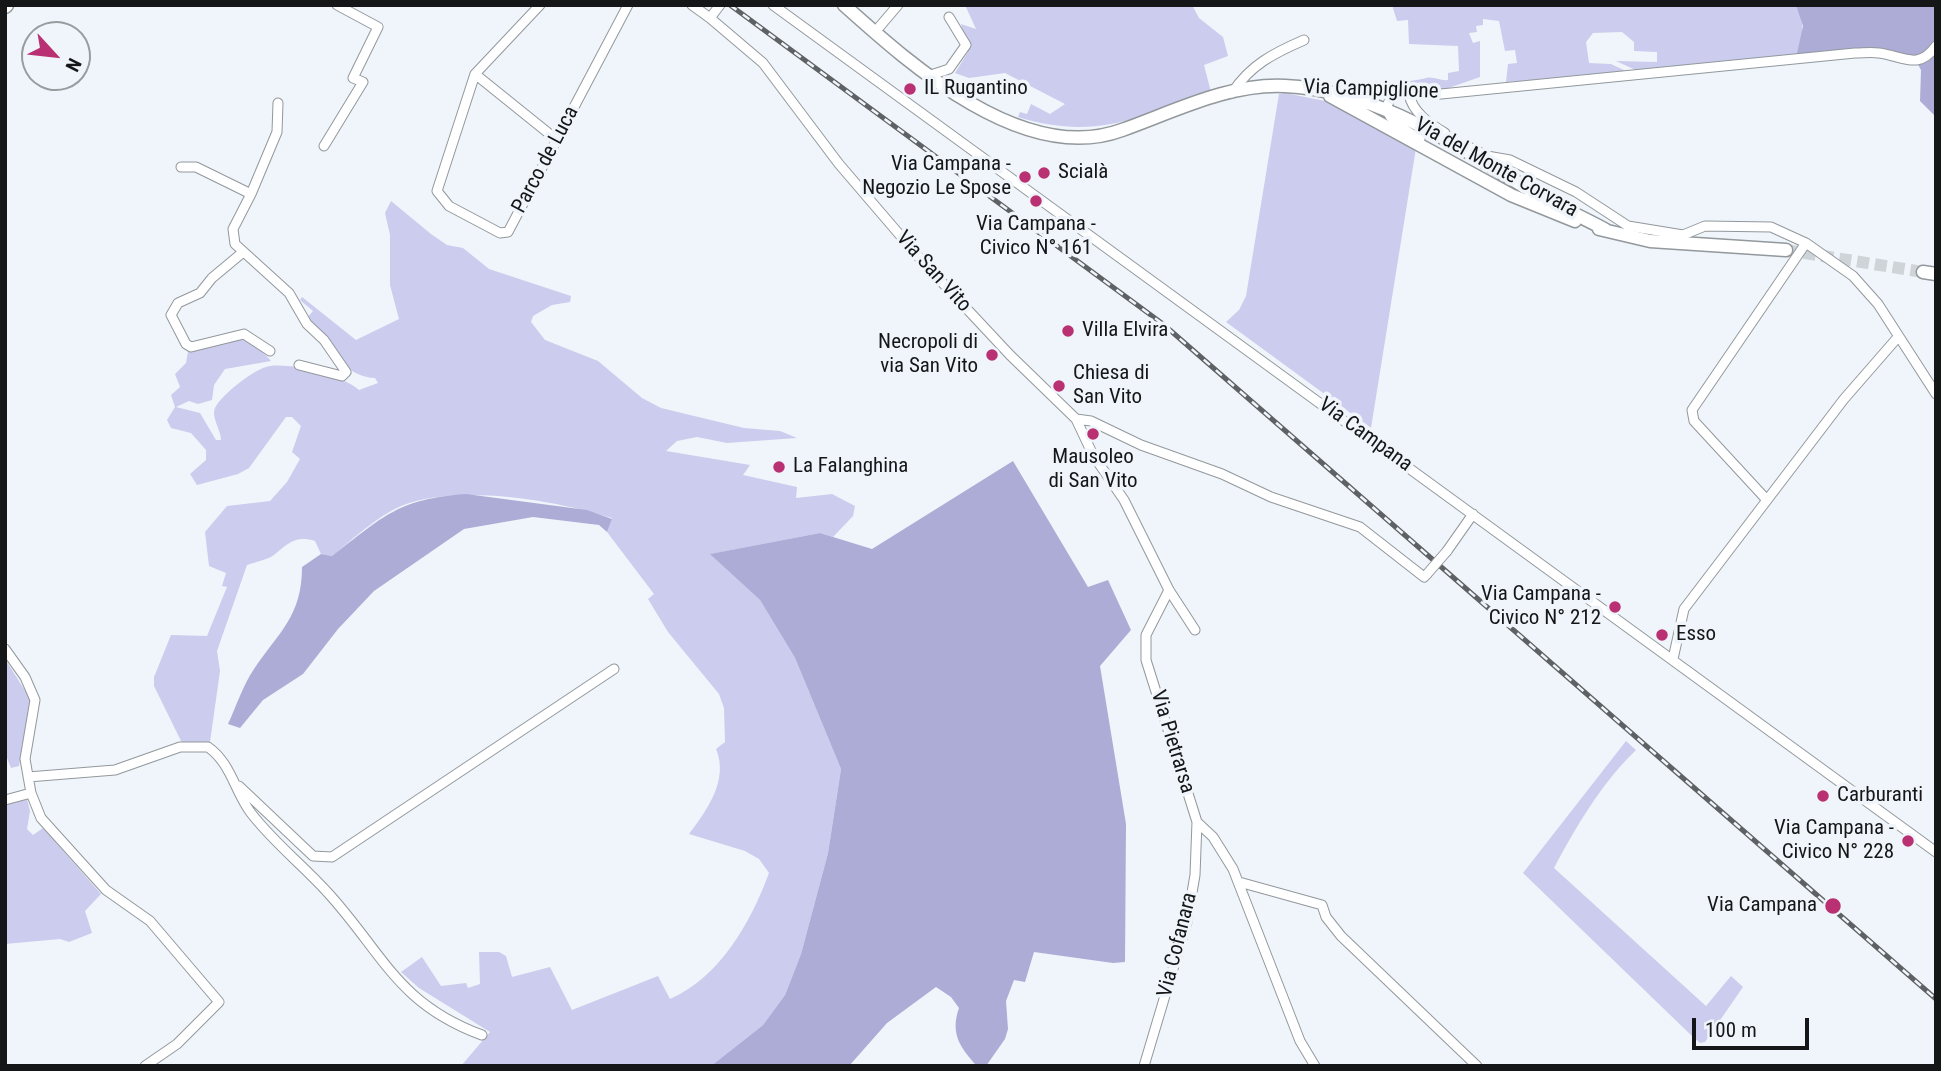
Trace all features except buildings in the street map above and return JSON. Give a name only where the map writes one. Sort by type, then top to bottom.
[{"type":"main road","name":"Via Campiglione","points":[[845,5],[931,75],[1020,129],[1058,137],[1118,132],[1252,87],[1284,86],[1318,90]]},
{"type":"main road","name":"Via del Monte Corvara","points":[[1318,90],[1385,107],[1606,230]]},
{"type":"main road","name":"Via del Monte Corvara","points":[[1318,90],[1539,208],[1650,241],[1786,250]]},
{"type":"street","points":[[324,146],[363,82],[353,78],[378,27],[337,5]]},
{"type":"street","name":"Parco de Luca","points":[[540,5],[475,74],[437,191],[449,206],[500,233],[508,232],[628,5]]},
{"type":"street","name":"Via San Vito","points":[[692,5],[763,63],[839,164],[923,262],[1010,355],[1076,419],[1091,421],[1141,445],[1222,474],[1271,497],[1360,527],[1425,575],[1447,551],[1473,514]]},
{"type":"street","points":[[710,18],[720,5]]},
{"type":"street","name":"Via Campana","points":[[773,5],[1936,852]]},
{"type":"street","name":"Via Campana","points":[[783,5],[794,18]]},
{"type":"street","points":[[875,32],[898,5]]},
{"type":"street","points":[[931,75],[949,69],[965,45],[949,17]]},
{"type":"street","points":[[1231,93],[1248,71],[1259,62],[1304,40]]},
{"type":"street","name":"Via Campiglione","points":[[1318,90],[1441,94],[1855,53],[1879,52],[1915,62],[1927,57],[1936,46]]},
{"type":"street","points":[[475,74],[556,140]]},
{"type":"street","points":[[1385,107],[1393,93]]},
{"type":"street","points":[[1409,94],[1412,105],[1423,117],[1455,140],[1487,156],[1510,160],[1576,192],[1628,226],[1683,235],[1705,226],[1771,227],[1806,243],[1853,276],[1878,304],[1936,394]]},
{"type":"street","points":[[278,103],[277,132],[233,229],[232,237],[242,253],[289,293],[307,324],[324,340],[346,372],[342,376],[299,365]]},
{"type":"street","name":"Via del Monte Corvara","points":[[1385,107],[1397,125],[1426,142],[1434,153]]},
{"type":"street","points":[[181,167],[196,167],[251,194]]},
{"type":"street","points":[[1766,499],[1694,421],[1692,410],[1806,243]]},
{"type":"street","points":[[242,253],[212,278],[200,293],[178,303],[170,315],[191,347],[244,334],[270,351]]},
{"type":"street","points":[[1673,659],[1684,609],[1844,398],[1898,337]]},
{"type":"street","points":[[1076,419],[1093,455],[1124,500],[1169,590],[1195,630]]},
{"type":"street","name":"Via Pietrarsa","points":[[1169,590],[1146,635],[1146,660],[1197,822],[1226,854],[1300,1041],[1315,1066]]},
{"type":"street","points":[[5,649],[26,677],[35,700],[25,759],[31,793],[41,817],[95,879],[150,921],[219,1002],[177,1044],[145,1066]]},
{"type":"street","points":[[28,777],[115,769],[180,747],[208,747],[238,785],[313,856],[332,857],[614,669]]},
{"type":"street","points":[[238,785],[251,812],[328,893],[399,984],[444,1019],[482,1035]]},
{"type":"street","points":[[5,800],[31,793]]},
{"type":"street","name":"Via Cofanara","points":[[1144,1066],[1187,922],[1195,875],[1197,822]]},
{"type":"street","points":[[1239,882],[1322,905],[1326,916],[1341,936],[1477,1066]]},
{"type":"shaded area","points":[[965,5],[1192,5],[1199,18],[1223,37],[1228,56],[1204,65],[1211,92],[1116,123],[1071,127],[1045,124],[1018,117],[1020,112],[1027,114],[1031,104],[1050,114],[1065,104],[1005,73],[969,78],[955,73],[968,52],[961,24],[976,29]]},
{"type":"shaded area","points":[[1392,5],[1796,5],[1802,31],[1796,58],[1640,72],[1616,61],[1657,62],[1657,52],[1634,51],[1634,42],[1622,32],[1593,33],[1586,42],[1589,63],[1611,64],[1630,73],[1506,82],[1508,64],[1517,63],[1515,50],[1505,51],[1499,21],[1483,19],[1483,25],[1476,26],[1477,32],[1469,33],[1473,43],[1480,41],[1480,77],[1443,90],[1357,87],[1429,78],[1448,80],[1448,73],[1459,71],[1458,46],[1409,44],[1408,20],[1397,21]]},
{"type":"shaded area","points":[[1796,5],[1936,5],[1936,117],[1920,101],[1921,70],[1914,57],[1876,50],[1796,58],[1803,26]]},
{"type":"shaded area","points":[[1279,94],[1330,102],[1416,148],[1371,428],[1226,322],[1239,310],[1246,296]]},
{"type":"shaded area","points":[[391,201],[431,234],[447,245],[463,248],[489,269],[571,296],[570,302],[552,305],[533,316],[531,322],[545,340],[598,361],[642,398],[661,408],[744,428],[780,431],[797,438],[727,443],[697,437],[677,441],[666,451],[750,465],[743,475],[797,487],[796,498],[832,494],[855,506],[853,516],[833,537],[820,533],[711,554],[760,600],[795,658],[841,769],[828,853],[801,954],[785,995],[763,1025],[711,1066],[461,1066],[490,1032],[419,988],[401,972],[422,957],[441,986],[466,983],[468,988],[480,984],[479,952],[499,952],[506,956],[512,977],[550,967],[572,1010],[658,976],[670,999],[704,977],[719,962],[743,929],[762,892],[769,873],[759,859],[745,851],[689,834],[709,805],[718,783],[720,772],[716,749],[725,742],[724,708],[719,694],[668,632],[648,599],[654,594],[607,532],[612,518],[535,500],[477,495],[450,496],[424,499],[401,506],[365,529],[332,556],[321,554],[315,541],[297,540],[271,557],[247,565],[217,651],[220,671],[210,742],[182,743],[154,686],[154,677],[171,635],[207,636],[227,587],[222,586],[226,573],[209,566],[205,532],[227,506],[270,501],[287,482],[300,459],[292,452],[301,426],[292,417],[286,417],[249,468],[238,474],[197,485],[190,474],[206,460],[206,450],[191,433],[171,428],[167,420],[175,407],[171,395],[180,387],[175,374],[186,363],[188,351],[233,338],[251,343],[271,361],[225,369],[214,385],[212,400],[198,404],[189,401],[176,407],[200,413],[216,440],[221,440],[214,415],[218,403],[239,383],[264,368],[291,366],[317,371],[341,379],[359,390],[378,383],[375,378],[354,372],[338,359],[310,325],[307,318],[313,311],[300,300],[302,297],[356,340],[399,319],[390,285],[390,235],[385,213]]},
{"type":"shaded area","points":[[1013,461],[1088,587],[1108,580],[1131,630],[1100,666],[1126,824],[1125,962],[1113,963],[1034,952],[1025,982],[1014,980],[1006,1001],[1008,1029],[1005,1039],[986,1066],[977,1066],[961,1046],[956,1033],[959,1008],[951,997],[936,987],[887,1023],[849,1066],[711,1066],[763,1025],[785,995],[801,954],[828,853],[841,769],[795,658],[760,600],[710,554],[820,533],[872,549]]},
{"type":"shaded area","points":[[466,494],[587,510],[612,519],[607,532],[599,525],[533,517],[464,529],[374,591],[338,629],[303,674],[263,700],[240,728],[228,724],[250,675],[293,611],[301,584],[302,567],[321,554],[332,556],[379,520],[407,505],[443,496]]},
{"type":"shaded area","points":[[5,659],[31,700],[19,766],[11,768],[5,753]]},
{"type":"shaded area","points":[[1626,741],[1636,750],[1590,806],[1554,868],[1706,1006],[1731,976],[1743,987],[1705,1042],[1700,1043],[1692,1036],[1523,873]]},
{"type":"shaded area","points":[[27,799],[30,811],[27,829],[33,835],[43,828],[101,894],[85,911],[92,933],[69,942],[60,939],[5,944],[5,803]]},
{"type":"tunnel","points":[[1786,250],[1923,272]]},
{"type":"railway","points":[[730,5],[1163,324],[1936,999]]},
{"type":"place","name":"IL Rugantino","points":[[910,89]]},
{"type":"place","name":"Scialà","points":[[1044,173]]},
{"type":"place","name":"Via Campana - Negozio Le Spose","points":[[1025,177]]},
{"type":"place","name":"Via Campana - Civico N° 161","points":[[1036,201]]},
{"type":"place","name":"Villa Elvira","points":[[1068,331]]},
{"type":"place","name":"Necropoli di via San Vito","points":[[992,355]]},
{"type":"place","name":"Chiesa di San Vito","points":[[1059,386]]},
{"type":"place","name":"Mausoleo di San Vito","points":[[1093,434]]},
{"type":"place","name":"La Falanghina","points":[[779,467]]},
{"type":"place","name":"Via Campana - Civico N° 212","points":[[1615,607]]},
{"type":"place","name":"Esso","points":[[1662,635]]},
{"type":"place","name":"Carburanti","points":[[1823,796]]},
{"type":"place","name":"Via Campana - Civico N° 228","points":[[1908,841]]},
{"type":"place","name":"Via Campana","points":[[1833,906]]}]
